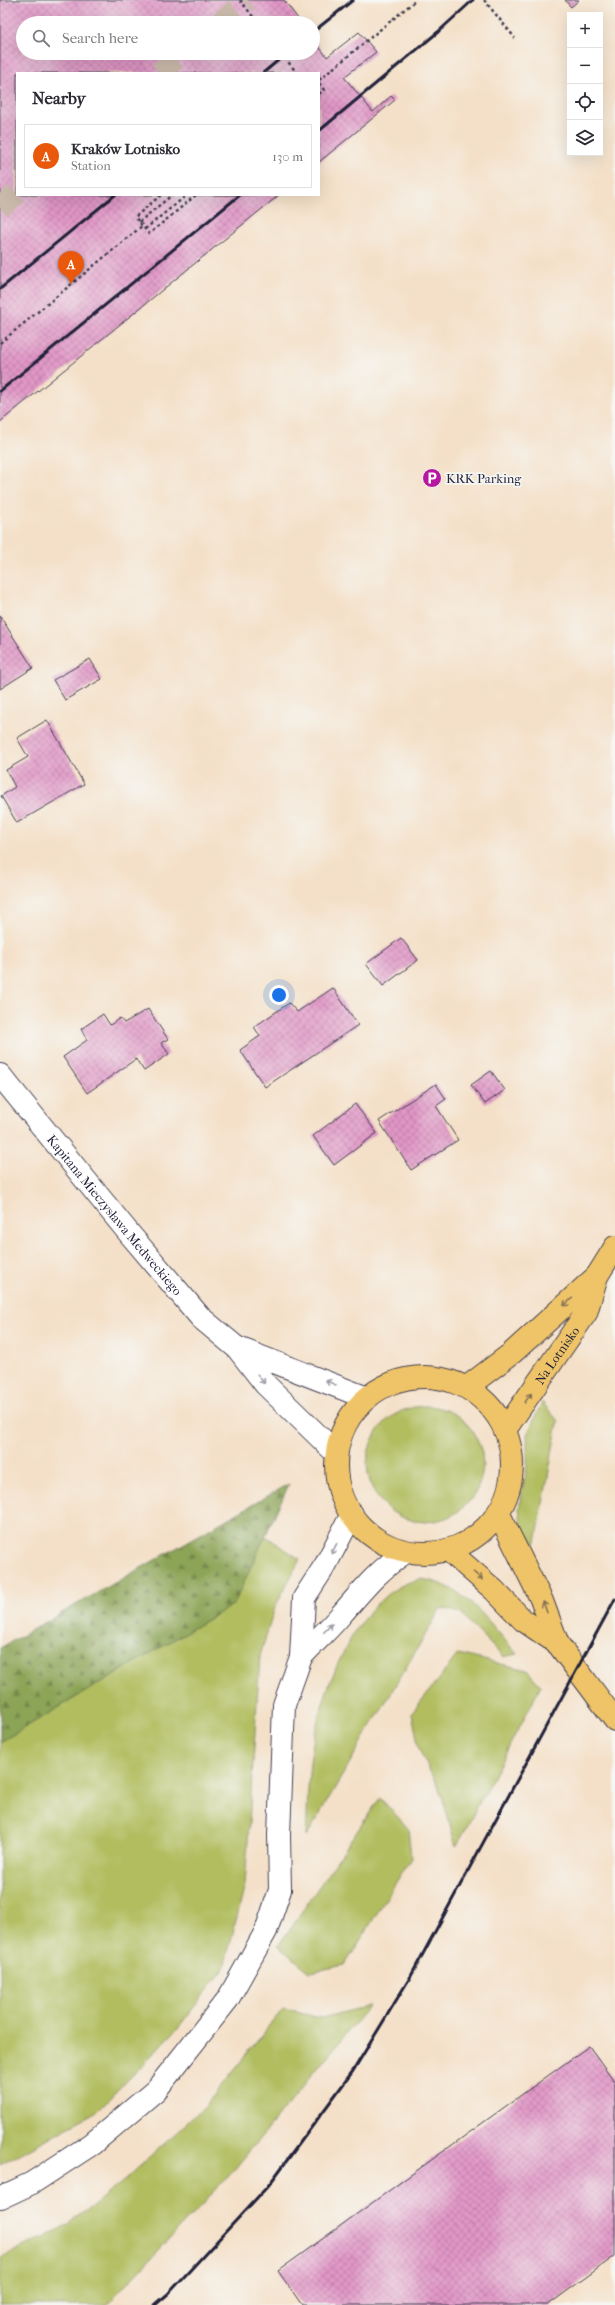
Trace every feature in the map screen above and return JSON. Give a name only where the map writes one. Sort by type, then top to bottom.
[{"type":"main road","name":"Na Lotnisko","points":[[505,1430],[586,1313],[597,1276],[615,1247]]},
{"type":"main road","name":"Na Lotnisko","points":[[467,1387],[512,1353],[597,1276]]},
{"type":"main road","points":[[415,1377],[442,1378],[467,1387],[490,1406],[505,1430],[512,1458],[511,1480],[510,1487],[499,1514],[485,1530],[468,1542],[448,1550],[426,1553],[406,1552],[387,1545],[371,1536],[352,1514],[342,1498],[336,1476],[336,1453],[342,1433],[352,1414],[367,1398],[390,1384],[415,1377]]},
{"type":"main road","points":[[499,1514],[542,1600],[558,1644],[615,1720]]},
{"type":"main road","points":[[448,1550],[494,1590],[523,1620],[558,1644]]},
{"type":"street","name":"Kapitana Mieczysława Medweckiego","points":[[0,1075],[128,1232],[201,1318],[237,1348],[265,1384],[336,1453]]},
{"type":"street","name":"Kapitana Mieczysława Medweckiego","points":[[237,1348],[367,1398]]},
{"type":"street","points":[[0,2198],[32,2183],[92,2144],[156,2090],[228,1999],[266,1931],[280,1890],[279,1835],[284,1705],[301,1656],[304,1598],[326,1564],[352,1514]]},
{"type":"street","points":[[301,1656],[340,1617],[362,1588],[391,1562],[406,1552]]},
{"type":"path","points":[[240,0],[253,16]]},
{"type":"path","points":[[320,79],[416,0]]},
{"type":"path","points":[[484,0],[515,38]]},
{"type":"path","points":[[287,60],[296,72]]},
{"type":"path","points":[[320,84],[324,90],[320,93]]},
{"type":"path","points":[[160,196],[135,217],[149,234],[195,196]]},
{"type":"path","points":[[139,222],[171,196]]},
{"type":"path","points":[[145,229],[185,196]]},
{"type":"path","points":[[0,343],[142,226]]},
{"type":"green space","points":[[542,1402],[558,1421],[536,1542],[529,1547],[522,1533],[519,1508],[527,1466],[527,1435]]},
{"type":"green space","points":[[425,1406],[436,1407],[447,1411],[466,1423],[478,1442],[482,1453],[482,1475],[478,1486],[466,1505],[447,1517],[436,1521],[425,1522],[414,1521],[403,1517],[384,1505],[372,1486],[368,1475],[367,1464],[368,1453],[372,1442],[384,1423],[403,1411],[414,1407]]},
{"type":"green space","points":[[289,1484],[234,1604],[0,1742],[0,1648]]},
{"type":"green space","points":[[264,1535],[300,1559],[275,1607],[260,1656],[245,1885],[224,1968],[178,2028],[99,2110],[0,2165],[0,1742],[234,1604]]},
{"type":"green space","points":[[421,1579],[437,1582],[464,1597],[486,1618],[517,1654],[503,1657],[460,1613],[441,1608],[306,1837],[311,1754],[325,1696],[335,1670],[362,1621],[379,1602],[399,1587]]},
{"type":"green space","points":[[458,1654],[527,1670],[541,1686],[456,1847],[442,1796],[419,1749],[412,1713]]},
{"type":"green space","points":[[380,1798],[408,1828],[411,1858],[345,1965],[310,1972],[278,1946]]},
{"type":"green space","points":[[369,2006],[228,2177],[107,2305],[0,2305],[0,2258],[69,2224],[125,2180],[205,2106],[283,2009],[321,2018]]},
{"type":"building","points":[[0,0],[284,0],[296,16],[16,16],[16,60],[320,60],[320,48],[327,57],[359,32],[376,52],[344,77],[373,112],[391,96],[395,100],[320,161],[320,72],[16,72],[16,196],[278,196],[0,422]]},
{"type":"building","points":[[565,0],[579,0],[571,7]]},
{"type":"building","points":[[0,616],[33,668],[0,689]]},
{"type":"building","points":[[90,659],[102,679],[65,700],[53,680]]},
{"type":"building","points":[[47,720],[84,784],[17,823],[1,796],[15,787],[6,770],[28,757],[17,738]]},
{"type":"building","points":[[401,938],[418,960],[383,986],[366,964]]},
{"type":"building","points":[[333,988],[358,1025],[265,1087],[240,1050],[260,1036],[254,1027],[289,1003],[297,1012]]},
{"type":"building","points":[[148,1009],[168,1039],[161,1043],[169,1054],[144,1071],[136,1059],[87,1093],[63,1057],[87,1040],[81,1029],[103,1014],[110,1025],[120,1018],[124,1023]]},
{"type":"building","points":[[491,1071],[505,1090],[485,1104],[471,1085]]},
{"type":"building","points":[[436,1084],[446,1099],[436,1106],[458,1140],[411,1170],[379,1121]]},
{"type":"building","points":[[355,1104],[377,1133],[334,1165],[313,1136]]},
{"type":"building","points":[[589,2046],[615,2082],[615,2256],[548,2305],[302,2305],[278,2271]]},
{"type":"tunnel","points":[[228,16],[248,0]]},
{"type":"tunnel","points":[[160,72],[175,60]]},
{"type":"tunnel","points":[[0,208],[16,194]]},
{"type":"railway","points":[[320,26],[353,0]]},
{"type":"railway","points":[[320,130],[438,32],[473,0]]},
{"type":"railway","points":[[264,72],[279,60]]},
{"type":"railway","points":[[0,289],[114,196]]},
{"type":"railway","points":[[0,391],[239,196]]},
{"type":"railway","points":[[155,2305],[169,2293],[268,2186],[353,2071],[411,1976],[615,1599]]},
{"type":"place","name":"Kraków Lotnisko","points":[[71,284]]},
{"type":"place","name":"KRK Parking","points":[[432,478]]}]
